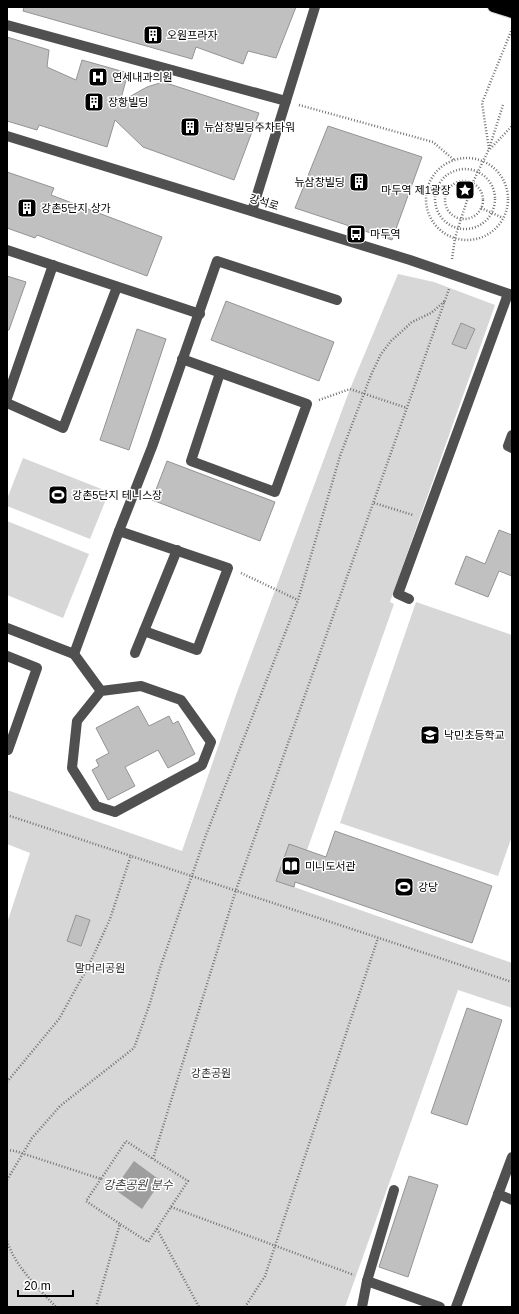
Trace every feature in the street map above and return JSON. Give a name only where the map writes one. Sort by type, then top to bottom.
[{"type":"main road","points":[[493,7],[512,13]]},
{"type":"street","points":[[252,211],[314,7]]},
{"type":"street","points":[[7,25],[286,101]]},
{"type":"street","name":"강석로","points":[[7,136],[410,260],[510,294]]},
{"type":"street","points":[[7,250],[200,314]]},
{"type":"street","points":[[74,654],[119,530],[152,447],[182,359],[200,314],[217,261],[337,300]]},
{"type":"street","points":[[7,398],[53,265]]},
{"type":"street","points":[[7,403],[63,428],[117,286]]},
{"type":"street","points":[[408,599],[398,594],[425,518],[510,294]]},
{"type":"street","points":[[182,359],[307,404],[275,492],[191,461],[220,373]]},
{"type":"street","points":[[512,435],[508,446],[512,448]]},
{"type":"street","points":[[119,530],[228,568],[197,650],[144,631]]},
{"type":"street","points":[[135,652],[177,550]]},
{"type":"street","points":[[7,628],[74,654],[101,691]]},
{"type":"street","points":[[7,656],[37,668],[8,750],[7,749]]},
{"type":"street","points":[[142,686],[181,700],[211,742],[202,765],[115,812],[96,806],[72,768],[77,721],[101,691],[142,686]]},
{"type":"street","points":[[456,1307],[512,1157]]},
{"type":"street","points":[[362,1307],[367,1281],[394,1190]]},
{"type":"street","points":[[498,1194],[512,1200]]},
{"type":"street","points":[[367,1281],[440,1307]]},
{"type":"path","points":[[490,149],[482,103],[512,29]]},
{"type":"path","points":[[286,101],[433,142],[454,160]]},
{"type":"path","points":[[452,260],[455,238],[461,218],[473,182],[490,149],[503,105]]},
{"type":"path","points":[[490,149],[512,126]]},
{"type":"path","points":[[467,158],[484,161],[492,166],[502,177],[507,190],[507,204],[503,218],[495,229],[482,237],[469,240],[455,238],[443,232],[434,224],[428,212],[426,199],[428,186],[434,175],[443,166],[454,160],[467,158]]},
{"type":"path","points":[[466,169],[478,173],[485,176],[491,184],[495,203],[492,213],[486,221],[468,229],[458,228],[449,224],[442,218],[437,209],[437,190],[441,181],[457,170],[466,169]]},
{"type":"path","points":[[460,181],[473,182],[481,191],[483,202],[482,208],[473,217],[461,218],[450,212],[446,206],[446,194],[454,183],[460,181]]},
{"type":"path","points":[[428,186],[446,194]]},
{"type":"path","points":[[482,208],[503,218]]},
{"type":"path","points":[[153,1159],[236,890],[374,503],[445,301],[450,282]]},
{"type":"path","points":[[7,1180],[32,1138],[60,1106],[134,1048],[192,875],[252,712],[298,600],[340,456],[381,354],[412,322],[431,313],[445,301]]},
{"type":"path","points":[[307,404],[350,388],[407,408]]},
{"type":"path","points":[[374,503],[425,518]]},
{"type":"path","points":[[228,568],[298,600]]},
{"type":"path","points":[[7,815],[512,982]]},
{"type":"path","points":[[7,1082],[59,1019],[74,992],[110,919],[131,855]]},
{"type":"path","points":[[245,1307],[265,1276],[276,1246],[378,938]]},
{"type":"path","points":[[126,1141],[188,1181],[148,1242],[86,1202],[101,1180],[126,1141]]},
{"type":"path","points":[[7,1150],[22,1153],[101,1180]]},
{"type":"path","points":[[171,1207],[367,1281]]},
{"type":"path","points":[[96,1307],[120,1224]]},
{"type":"path","points":[[157,1229],[198,1307]]},
{"type":"path","points":[[7,1241],[9,1248],[30,1278],[56,1307]]},
{"type":"green space","name":"강촌공원","points":[[398,274],[434,282],[495,305],[390,602],[394,604],[294,887],[512,963],[512,1008],[458,990],[345,1307],[7,1307],[7,923],[30,853],[7,844],[7,790],[182,851],[236,695],[350,389]]},
{"type":"green space","name":"강촌5단지 테니스장","points":[[23,458],[109,492],[90,539],[7,506],[7,499]]},
{"type":"green space","points":[[7,521],[89,554],[63,618],[7,595]]},
{"type":"green space","points":[[416,602],[512,635],[512,836],[498,876],[340,823]]},
{"type":"water","name":"강촌공원 분수","points":[[134,1161],[161,1181],[142,1209],[114,1189]]},
{"type":"building","points":[[24,7],[296,7],[276,58],[248,51],[243,64],[196,47],[192,59],[23,11]]},
{"type":"building","points":[[7,37],[49,50],[47,67],[76,80],[82,60],[128,73],[120,102],[147,87],[163,82],[259,113],[234,180],[143,147],[115,120],[107,147],[39,125],[37,130],[7,121]]},
{"type":"building","name":"뉴삼창빌딩","points":[[328,126],[422,157],[392,240],[295,208]]},
{"type":"building","points":[[7,172],[54,188],[51,195],[162,237],[147,276],[37,235],[35,238],[7,228]]},
{"type":"building","points":[[7,276],[26,282],[9,330],[7,330]]},
{"type":"building","points":[[226,301],[334,342],[319,381],[211,340]]},
{"type":"building","points":[[461,323],[475,329],[466,349],[452,344]]},
{"type":"building","points":[[137,329],[166,339],[129,450],[100,440]]},
{"type":"building","points":[[167,461],[275,502],[260,541],[152,500]]},
{"type":"building","points":[[499,530],[512,535],[512,576],[499,571],[488,597],[455,584],[466,556],[485,564]]},
{"type":"building","points":[[138,706],[149,726],[169,716],[173,724],[178,721],[195,754],[168,768],[158,750],[125,767],[135,786],[108,800],[92,770],[99,766],[96,760],[109,753],[96,728]]},
{"type":"building","name":"강당","points":[[335,831],[492,886],[472,943],[295,882],[294,887],[276,881],[289,844],[326,857]]},
{"type":"building","points":[[76,915],[90,920],[81,946],[67,941]]},
{"type":"building","points":[[467,1008],[502,1020],[467,1125],[431,1113]]},
{"type":"building","points":[[409,1176],[438,1185],[408,1277],[379,1267]]},
{"type":"place","name":"오원프라자","points":[[153,35]]},
{"type":"place","name":"연세내과의원","points":[[98,77]]},
{"type":"place","name":"장항빌딩","points":[[94,102]]},
{"type":"place","name":"뉴삼창빌딩주차타워","points":[[190,127]]},
{"type":"place","name":"뉴삼창빌딩","points":[[359,182]]},
{"type":"place","name":"마두역 제1광장","points":[[465,190]]},
{"type":"place","name":"강촌5단지 상가","points":[[27,208]]},
{"type":"place","name":"마두역","points":[[356,234]]},
{"type":"place","name":"강촌5단지 테니스장","points":[[58,495]]},
{"type":"place","name":"낙민초등학교","points":[[430,735]]},
{"type":"place","name":"미니도서관","points":[[291,866]]},
{"type":"place","name":"강당","points":[[404,887]]},
{"type":"park label","name":"말머리공원","points":[[100,968]]}]
